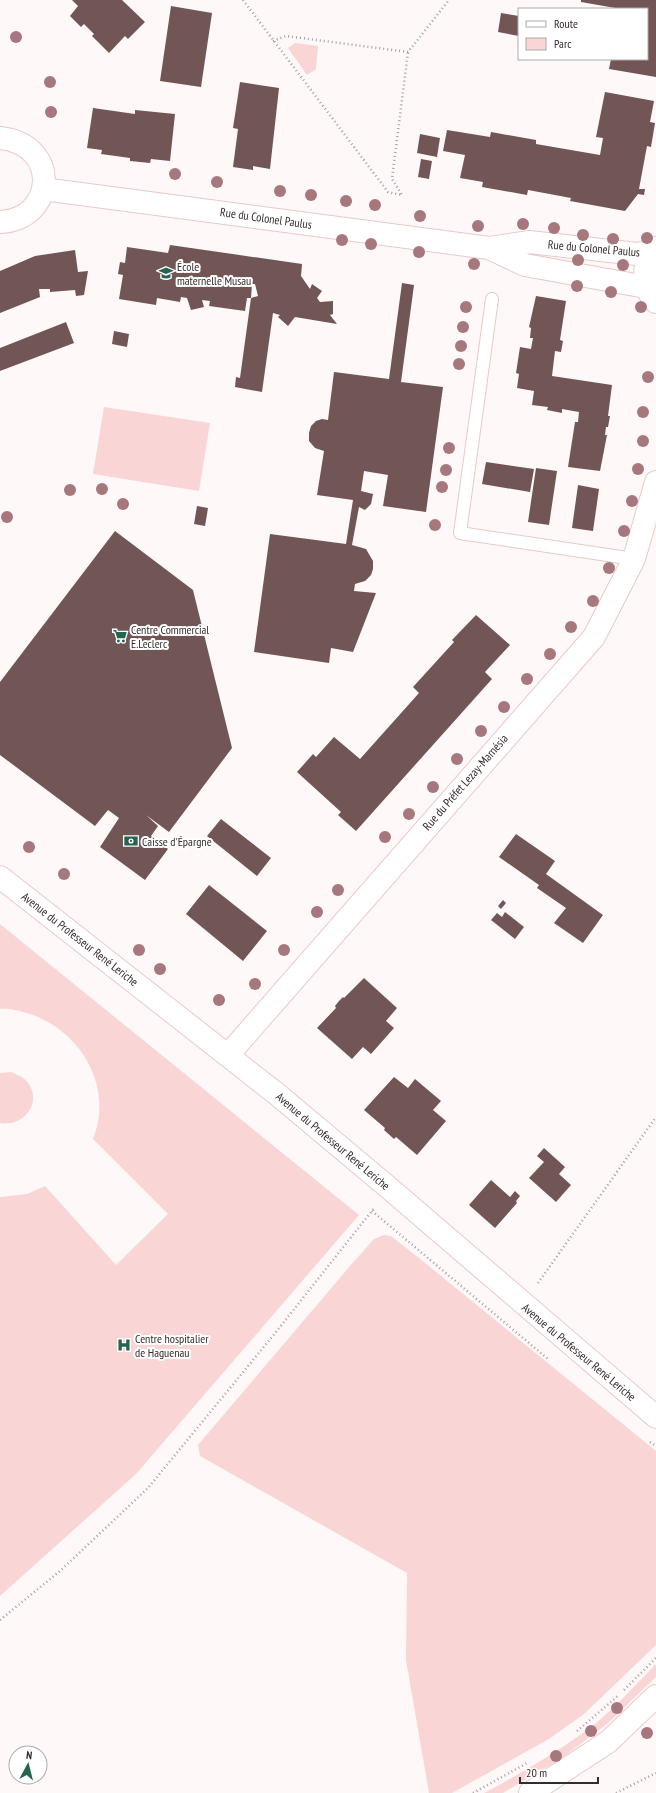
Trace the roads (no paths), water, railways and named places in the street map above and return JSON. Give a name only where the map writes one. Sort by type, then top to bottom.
[{"type":"street","points":[[0,138],[12,139],[24,144],[34,153],[42,170],[43,189],[38,202],[28,213],[15,220],[0,222]]},
{"type":"street","name":"Rue du Colonel Paulus","points":[[43,189],[489,248],[529,242],[637,254],[654,250]]},
{"type":"street","name":"Rue du Colonel Paulus","points":[[489,248],[525,265],[651,295]]},
{"type":"street","points":[[651,295],[645,275],[647,263],[654,250]]},
{"type":"street","name":"Rue du Préfet Lezay-Marnésia","points":[[228,1055],[594,637],[634,559],[656,482]]},
{"type":"street","name":"Avenue du Professeur René Leriche","points":[[0,877],[228,1055],[389,1188],[656,1417]]},
{"type":"street","points":[[530,1793],[581,1761],[619,1733],[656,1696]]},
{"type":"street","points":[[619,1733],[656,1714]]},
{"type":"lane","points":[[492,299],[460,533],[634,559]]},
{"type":"place","name":"École maternelle Musau","points":[[166,273]]},
{"type":"place","name":"Centre Commercial E.Leclerc","points":[[120,636]]},
{"type":"place","name":"Caisse d'Épargne","points":[[131,841]]},
{"type":"place","name":"Centre hospitalier de Haguenau","points":[[124,1345]]}]
